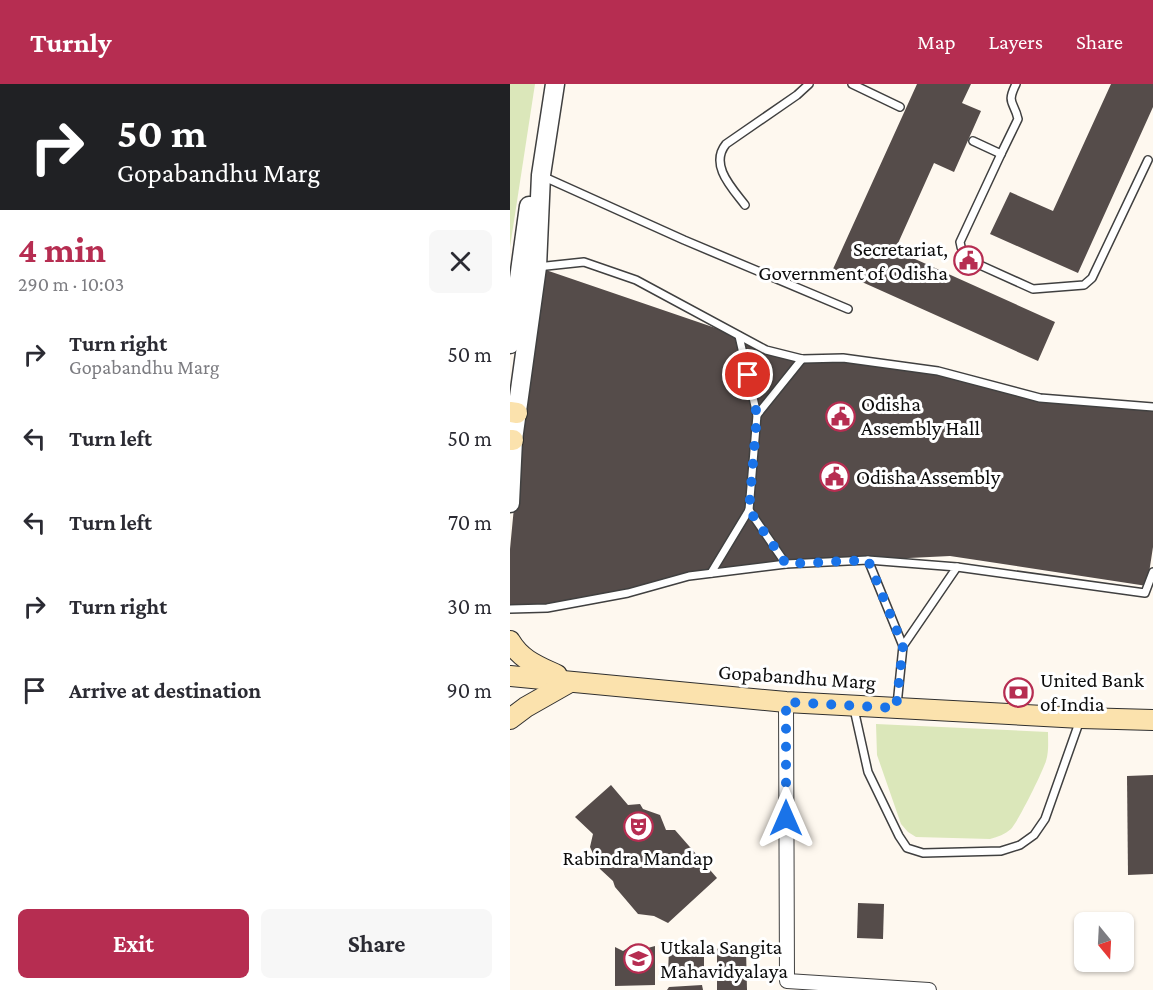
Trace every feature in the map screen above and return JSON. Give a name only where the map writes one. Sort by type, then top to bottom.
[{"type":"main road","points":[[510,640],[524,658],[570,682]]},
{"type":"main road","name":"Gopabandhu Marg","points":[[510,676],[786,702],[1153,720]]},
{"type":"main road","points":[[510,719],[526,707],[570,682]]},
{"type":"street","points":[[510,344],[546,84]]},
{"type":"street","points":[[510,503],[513,412],[537,267],[541,175],[555,84]]},
{"type":"street","points":[[786,702],[787,986],[929,990]]},
{"type":"lane","points":[[745,205],[727,183],[720,161],[721,151],[726,144],[797,95],[809,84]]},
{"type":"lane","points":[[852,84],[900,107]]},
{"type":"lane","points":[[1016,84],[1010,95],[1018,119],[960,242],[964,255],[971,261],[1033,289],[1084,285],[1092,278],[1148,160]]},
{"type":"lane","points":[[973,141],[1001,154]]},
{"type":"lane","points":[[541,175],[684,240],[848,309]]},
{"type":"lane","points":[[537,267],[584,262],[636,280],[766,350],[802,359],[843,358],[917,368],[938,371],[1040,398],[1153,407]]},
{"type":"lane","points":[[711,573],[749,510],[757,415],[739,336]]},
{"type":"lane","points":[[757,415],[802,359]]},
{"type":"lane","points":[[749,510],[786,564]]},
{"type":"lane","points":[[868,560],[903,646]]},
{"type":"lane","points":[[510,609],[547,608],[628,593],[689,576],[786,564],[868,560],[957,567],[1145,593],[1153,572]]},
{"type":"lane","points":[[896,708],[903,646],[957,567]]},
{"type":"lane","points":[[853,706],[873,783],[907,848],[923,853],[1000,851],[1020,845],[1034,835],[1045,819],[1081,718]]},
{"type":"green space","points":[[510,84],[535,84],[510,247]]},
{"type":"green space","points":[[876,724],[1048,732],[1047,757],[1025,807],[1011,829],[990,839],[916,837],[901,824],[877,755]]},
{"type":"building","points":[[917,84],[971,84],[962,103],[981,111],[954,172],[934,163],[895,250],[1055,322],[1038,361],[833,269]]},
{"type":"building","points":[[1111,84],[1153,84],[1153,107],[1078,273],[990,234],[1010,192],[1053,211]]},
{"type":"building","name":"Odisha Assembly","points":[[537,267],[739,336],[766,350],[802,359],[843,358],[938,371],[1050,399],[1153,407],[1153,547],[1147,586],[950,556],[786,564],[689,576],[628,593],[547,608],[510,609],[510,549]]},
{"type":"building","points":[[1153,775],[1153,874],[1128,875],[1127,776]]},
{"type":"building","points":[[611,785],[628,805],[640,804],[643,809],[660,815],[666,830],[675,830],[717,878],[668,923],[654,916],[638,914],[615,887],[613,881],[600,869],[590,847],[593,834],[575,817]]},
{"type":"building","points":[[858,903],[884,904],[883,939],[857,938]]},
{"type":"building","points":[[731,944],[746,949],[747,990],[717,990],[717,949]]},
{"type":"building","points":[[632,945],[644,949],[655,946],[655,985],[615,986],[615,947],[623,951]]},
{"type":"building","points":[[669,949],[704,950],[704,974],[668,974]]},
{"type":"building","points":[[702,985],[703,990],[667,990],[669,987]]},
{"type":"place","name":"Secretariat, Government of Odisha","points":[[969,261]]},
{"type":"place","name":"Odisha Assembly Hall","points":[[840,416]]},
{"type":"place","name":"Odisha Assembly","points":[[835,477]]},
{"type":"place","name":"United Bank of India","points":[[1019,692]]},
{"type":"place","name":"Rabindra Mandap","points":[[638,827]]},
{"type":"place","name":"Utkala Sangita Mahavidyalaya","points":[[639,959]]},
{"type":"route","points":[[748,375],[757,415],[749,510],[786,564],[868,560],[903,646],[896,708],[786,702],[786,818]]}]
